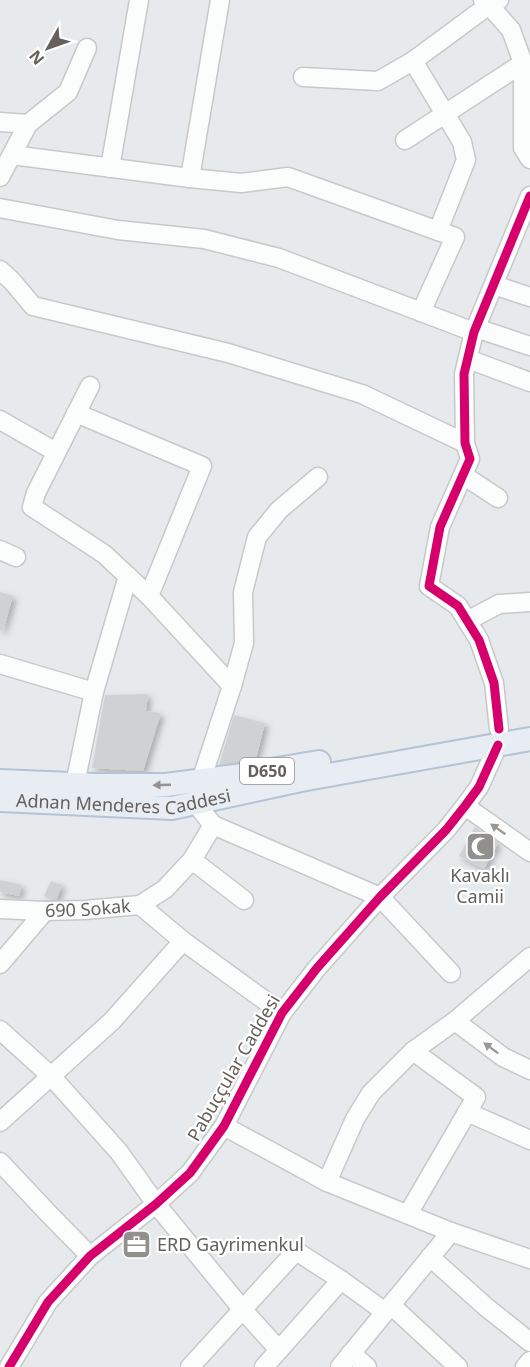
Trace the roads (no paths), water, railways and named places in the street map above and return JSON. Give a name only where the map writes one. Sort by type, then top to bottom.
[{"type":"main road","name":"Adnan Menderes Caddesi","points":[[0,800],[172,808],[499,737],[530,724]]},
{"type":"main road","name":"Adnan Menderes Caddesi","points":[[0,781],[166,785],[459,738],[530,739]]},
{"type":"street","points":[[110,168],[139,0]]},
{"type":"street","points":[[190,178],[220,0]]},
{"type":"street","points":[[303,77],[378,81],[413,61],[490,2],[511,30],[523,63],[526,109],[523,148],[530,159]]},
{"type":"street","points":[[0,177],[28,124],[68,92],[87,48]]},
{"type":"street","points":[[413,61],[462,142],[466,160],[438,231]]},
{"type":"street","points":[[405,140],[523,63]]},
{"type":"street","points":[[0,122],[28,124]]},
{"type":"street","points":[[12,155],[241,183],[288,177],[454,237],[421,312]]},
{"type":"street","points":[[499,737],[494,683],[479,640],[458,606],[429,586],[440,527],[470,459],[465,443],[464,374],[475,330],[494,285],[524,226],[530,196]]},
{"type":"street","points":[[0,208],[118,230],[204,239],[279,258],[421,312],[530,346]]},
{"type":"street","points":[[3,279],[33,306],[228,352],[362,394],[465,443]]},
{"type":"street","points":[[494,285],[530,297]]},
{"type":"street","points":[[468,359],[530,382]]},
{"type":"street","points":[[90,386],[56,452],[32,507],[104,554],[149,596],[232,686]]},
{"type":"street","points":[[76,413],[202,466],[149,596]]},
{"type":"street","points":[[0,420],[56,452]]},
{"type":"street","points":[[462,475],[498,498]]},
{"type":"street","points":[[201,781],[244,643],[243,592],[258,537],[279,510],[318,477]]},
{"type":"street","points":[[75,784],[94,692],[128,576]]},
{"type":"street","points":[[467,621],[499,604],[530,602]]},
{"type":"street","points":[[0,664],[94,692]]},
{"type":"street","name":"Pabuççular Caddesi","points":[[8,1363],[48,1302],[90,1256],[156,1204],[190,1173],[224,1126],[282,1013],[317,968],[380,897],[446,830],[465,806],[479,787],[499,737]]},
{"type":"street","points":[[196,804],[213,825],[380,897],[451,973]]},
{"type":"street","points":[[465,806],[530,852]]},
{"type":"street","name":"690 Sokak","points":[[0,909],[85,910],[140,904],[165,889],[192,860],[213,825]]},
{"type":"street","points":[[192,860],[244,900]]},
{"type":"street","points":[[140,904],[183,941],[282,1013]]},
{"type":"street","points":[[0,964],[45,911]]},
{"type":"street","points":[[0,1122],[112,1021],[183,941]]},
{"type":"street","points":[[327,1182],[355,1119],[371,1093],[413,1052],[455,1021],[530,957]]},
{"type":"street","points":[[455,1021],[503,1057],[530,1070]]},
{"type":"street","points":[[0,1030],[51,1076],[119,1152],[156,1204],[279,1350]]},
{"type":"street","points":[[408,1214],[476,1097],[413,1052]]},
{"type":"street","points":[[467,1112],[530,1140]]},
{"type":"street","points":[[224,1126],[327,1182],[451,1232],[530,1260]]},
{"type":"street","points":[[0,1162],[90,1256]]},
{"type":"street","points":[[367,1367],[346,1360],[451,1232]]},
{"type":"street","points":[[190,1367],[296,1251],[388,1309],[458,1367]]},
{"type":"street","points":[[430,1257],[486,1307],[530,1342]]},
{"type":"street","points":[[264,1367],[341,1280]]},
{"type":"street","points":[[525,1367],[530,1361]]},
{"type":"place","name":"Kavaklı Camii","points":[[480,847]]},
{"type":"place","name":"ERD Gayrimenkul","points":[[136,1245]]}]
